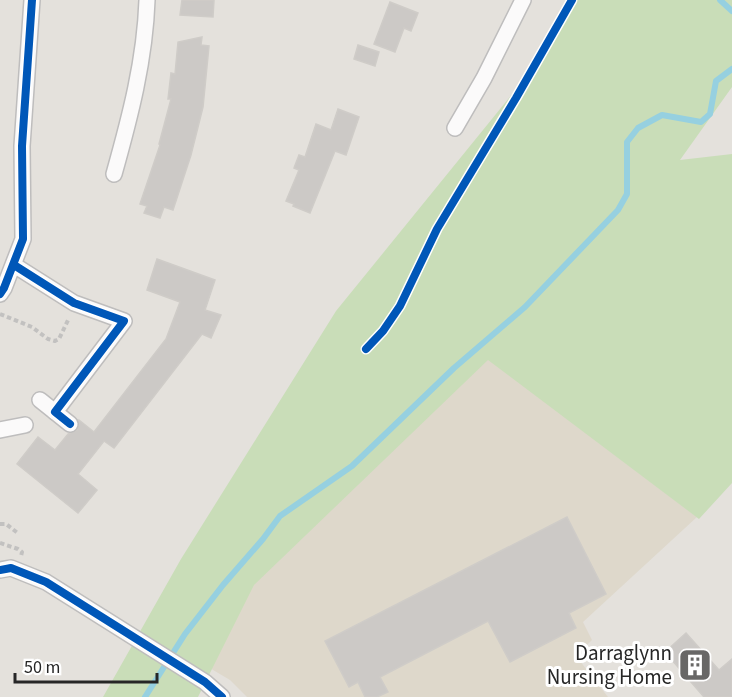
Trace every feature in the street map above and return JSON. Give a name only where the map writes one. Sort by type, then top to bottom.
[{"type":"street","points":[[0,294],[23,239],[22,146],[32,0]]},
{"type":"street","points":[[114,174],[133,108],[146,36],[147,0]]},
{"type":"street","points":[[455,128],[484,78],[523,0]]},
{"type":"street","points":[[14,265],[74,303],[124,321],[55,412]]},
{"type":"street","points":[[40,399],[70,424]]},
{"type":"street","points":[[0,430],[25,425]]},
{"type":"street","points":[[0,570],[11,567],[46,582],[205,682],[222,697]]},
{"type":"path","points":[[0,314],[32,327],[48,339],[56,341],[69,316]]},
{"type":"path","points":[[0,524],[6,525],[19,534]]},
{"type":"path","points":[[0,543],[22,552],[20,559]]},
{"type":"shaded area","points":[[446,327],[697,517],[583,622],[592,640],[576,656],[608,697],[247,697],[230,680],[159,638]]},
{"type":"green space","points":[[575,0],[732,0],[732,87],[680,160],[732,154],[732,483],[699,519],[488,360],[254,585],[198,697],[103,697],[181,559],[336,311],[526,77]]},
{"type":"building","points":[[182,0],[214,0],[213,17],[180,15]]},
{"type":"building","points":[[390,2],[418,13],[411,31],[404,28],[395,52],[374,44]]},
{"type":"building","points":[[202,37],[201,45],[209,46],[203,107],[191,155],[173,210],[164,207],[160,218],[144,213],[147,206],[140,204],[160,145],[171,99],[168,99],[171,73],[175,74],[178,42]]},
{"type":"building","points":[[358,45],[379,52],[375,66],[354,59]]},
{"type":"building","points":[[338,109],[359,117],[346,155],[335,151],[310,213],[286,201],[299,170],[294,168],[299,155],[305,157],[316,124],[331,130]]},
{"type":"building","points":[[157,259],[215,280],[205,310],[221,315],[211,338],[202,334],[114,448],[104,441],[78,474],[97,490],[78,513],[17,464],[38,437],[55,450],[68,434],[77,430],[79,420],[94,432],[166,339],[180,302],[147,290]]},
{"type":"building","points":[[567,517],[606,594],[569,613],[576,628],[510,662],[488,621],[380,677],[388,692],[377,697],[365,697],[358,682],[349,687],[325,641]]},
{"type":"building","name":"Darraglynn Nursing Home","points":[[686,633],[719,670],[732,659],[732,697],[704,697],[665,652]]},
{"type":"waterway","points":[[720,0],[732,11]]},
{"type":"waterway","points":[[145,697],[185,634],[280,516],[352,466],[454,368],[525,307],[618,210],[627,194],[627,142],[638,128],[662,115],[701,122],[710,114],[716,81],[732,69]]},
{"type":"cycle path","points":[[0,294],[23,239],[22,146],[32,0]]},
{"type":"cycle path","points":[[366,349],[383,331],[400,306],[437,229],[572,0]]},
{"type":"cycle path","points":[[14,265],[74,303],[124,321],[55,412],[70,424]]},
{"type":"cycle path","points":[[0,570],[11,568],[46,582],[205,682],[222,697]]},
{"type":"place","name":"Darraglynn Nursing Home","points":[[695,665]]}]
